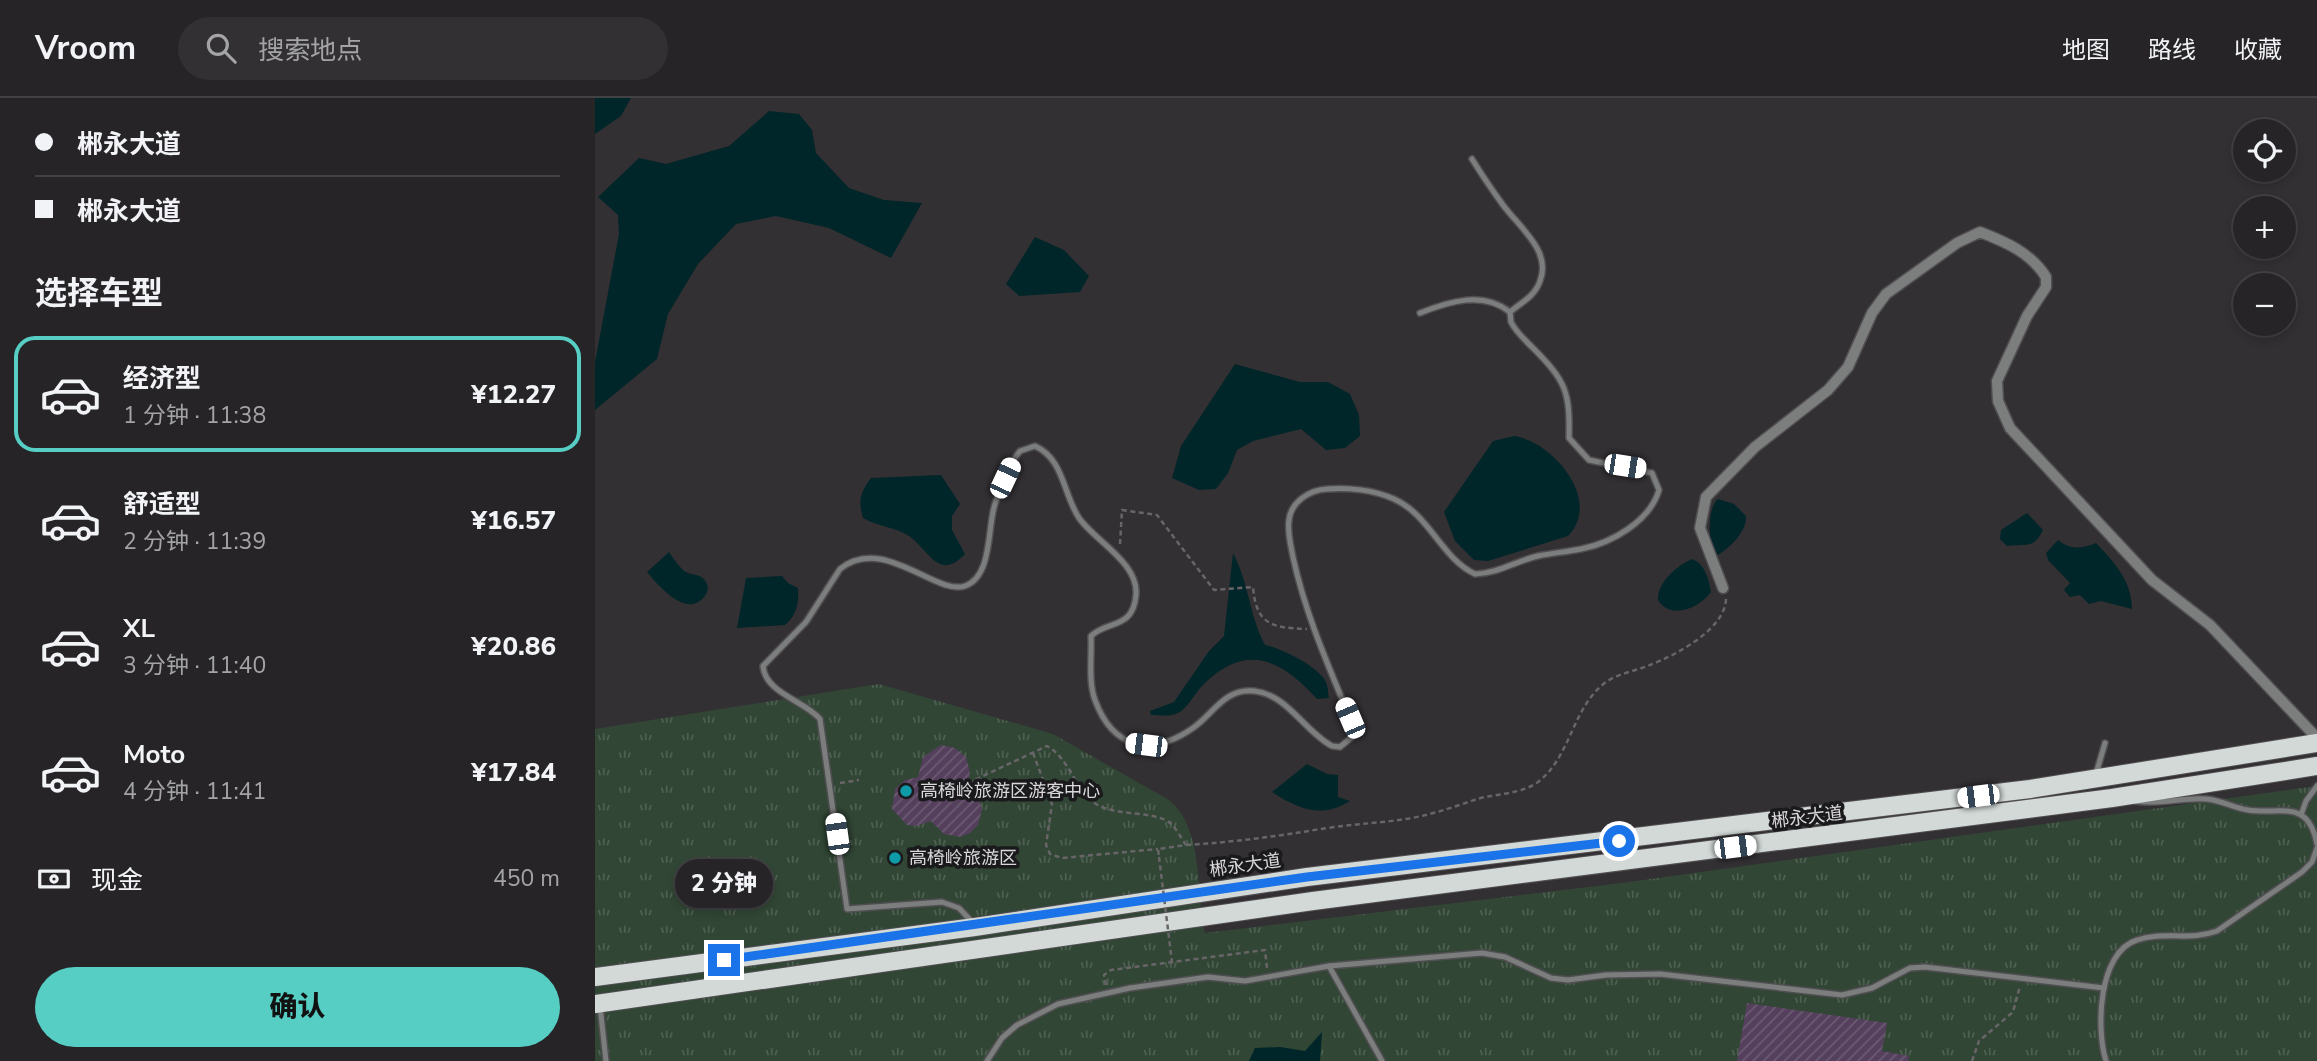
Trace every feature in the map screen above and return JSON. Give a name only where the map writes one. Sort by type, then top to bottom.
[{"type":"highway","name":"郴永大道","points":[[596,977],[975,927],[1307,877],[2094,780],[2317,741]]},
{"type":"highway","name":"郴永大道","points":[[597,1004],[1313,901],[2104,799],[2317,766]]},
{"type":"highway","points":[[2094,780],[2104,799]]},
{"type":"highway","points":[[596,977],[597,1004]]},
{"type":"street","points":[[1723,588],[1700,527],[1701,513],[1711,491],[1755,447],[1828,390],[1848,367],[1872,313],[1886,294],[1957,243],[1980,232],[2005,242],[2033,260],[2046,277],[2046,287],[2027,316],[1997,381],[1998,401],[2010,428],[2152,580],[2210,625],[2317,741]]},
{"type":"lane","points":[[1472,159],[1505,208],[1526,231],[1542,261],[1542,278],[1535,292],[1510,312]]},
{"type":"lane","points":[[975,927],[965,914],[945,902],[847,909],[820,719],[775,686],[763,672],[763,666],[806,622],[840,569],[847,563],[866,560],[901,564],[947,587],[970,584],[984,562],[994,506],[1014,458],[1020,451],[1035,446],[1050,456],[1079,517],[1129,570],[1136,594],[1126,618],[1091,636],[1095,700],[1110,729],[1130,744],[1146,745],[1180,736],[1224,699],[1251,691],[1267,694],[1279,701],[1325,742],[1340,747],[1352,737],[1350,718],[1303,598],[1288,522],[1292,510],[1311,492],[1342,488],[1378,494],[1403,503],[1421,517],[1459,563],[1475,573],[1504,569],[1536,556],[1584,549],[1616,535],[1651,511],[1660,490],[1651,473],[1589,460],[1576,450],[1569,438],[1570,404],[1559,373],[1514,329],[1510,312],[1488,299],[1447,303],[1420,313]]},
{"type":"lane","points":[[2094,780],[2105,743]]},
{"type":"lane","points":[[2301,815],[2306,801],[2317,786]]},
{"type":"lane","points":[[2104,799],[2166,803],[2209,799],[2237,808],[2280,809],[2301,815],[2315,832],[2317,846],[2312,862],[2302,872],[2217,931],[2201,937],[2138,939],[2125,945],[2110,968],[2104,988],[2099,1023],[2106,1061]]},
{"type":"lane","points":[[987,1061],[1002,1038],[1038,1013],[1058,1004],[1107,993],[1208,977],[1245,981],[1329,966],[1482,953],[1505,957],[1551,978],[1568,980],[1606,975],[1660,974],[1825,995],[1862,991],[1898,972],[1925,967],[2104,988]]},
{"type":"lane","points":[[1329,966],[1382,1061]]},
{"type":"lane","points":[[597,1004],[606,1061]]},
{"type":"path","points":[[1116,557],[1122,539],[1122,510],[1157,515],[1214,590],[1253,587],[1255,606],[1264,620],[1287,629],[1314,629]]},
{"type":"path","points":[[1032,754],[1052,804],[1046,840],[1050,854],[1062,858],[1268,839],[1327,828],[1406,819],[1454,809],[1479,799],[1523,790],[1546,775],[1562,751],[1580,714],[1606,682],[1671,656],[1711,627],[1725,607],[1723,588]]},
{"type":"path","points":[[968,783],[1047,746],[1056,752],[1095,803],[1116,812],[1164,820],[1172,825],[1186,845]]},
{"type":"path","points":[[830,786],[859,780]]},
{"type":"path","points":[[1158,849],[1172,962]]},
{"type":"path","points":[[1107,993],[1104,975],[1111,970],[1253,951],[1265,950],[1268,978]]},
{"type":"path","points":[[1972,1061],[1979,1041],[2013,1012],[2022,979]]},
{"type":"green space","name":"高椅岭旅游区","points":[[879,684],[1053,734],[1169,800],[1180,812],[1193,844],[1205,933],[1622,883],[2317,786],[2317,1061],[595,1061],[595,729]]},
{"type":"water","points":[[595,98],[631,98],[621,116],[595,134]]},
{"type":"water","points":[[769,111],[799,114],[812,130],[816,153],[849,188],[884,200],[922,203],[891,258],[829,228],[776,216],[736,224],[698,264],[668,314],[657,359],[595,410],[595,362],[619,234],[618,215],[598,197],[639,158],[666,164],[729,146]]},
{"type":"water","points":[[1035,237],[1064,250],[1089,276],[1080,292],[1019,296],[1006,284]]},
{"type":"water","points":[[1235,364],[1300,382],[1328,382],[1350,394],[1359,415],[1360,436],[1345,448],[1326,450],[1301,429],[1253,441],[1237,450],[1228,473],[1216,489],[1199,490],[1172,478],[1181,446]]},
{"type":"water","points":[[1514,436],[1529,440],[1543,449],[1557,460],[1568,474],[1580,506],[1577,522],[1568,536],[1488,561],[1474,560],[1455,541],[1444,512],[1493,441]]},
{"type":"water","points":[[941,475],[960,504],[952,516],[952,530],[965,554],[948,565],[935,561],[904,533],[863,518],[860,501],[871,478]]},
{"type":"water","points":[[1718,499],[1734,504],[1746,516],[1746,522],[1737,538],[1718,555],[1714,551],[1710,536],[1710,518],[1714,503]]},
{"type":"water","points":[[2027,513],[2043,530],[2040,536],[2033,543],[2007,546],[2000,539],[2001,530]]},
{"type":"water","points":[[2058,540],[2076,548],[2096,543],[2125,581],[2132,609],[2101,601],[2089,604],[2080,595],[2070,597],[2064,590],[2070,583],[2048,560],[2046,553]]},
{"type":"water","points":[[669,552],[683,570],[702,577],[706,582],[706,593],[697,603],[689,604],[673,598],[647,572]]},
{"type":"water","points":[[1233,553],[1265,645],[1289,654],[1315,670],[1326,682],[1329,698],[1317,699],[1304,685],[1276,666],[1263,661],[1248,660],[1234,663],[1219,672],[1203,685],[1178,713],[1151,715],[1150,711],[1174,702],[1209,651],[1224,636]]},
{"type":"water","points":[[1692,559],[1703,568],[1711,592],[1692,607],[1670,610],[1658,600],[1661,587],[1674,570]]},
{"type":"water","points":[[782,576],[798,588],[796,608],[789,621],[785,625],[737,628],[746,578]]},
{"type":"water","points":[[1307,764],[1327,774],[1338,775],[1338,797],[1350,801],[1330,810],[1310,810],[1272,792]]},
{"type":"water","points":[[1322,1032],[1320,1061],[1249,1061],[1255,1048],[1280,1047],[1305,1051]]},
{"type":"building","name":"高椅岭旅游区游客中心","points":[[941,745],[955,748],[966,757],[970,772],[967,786],[977,794],[982,809],[978,825],[970,833],[960,837],[944,834],[931,821],[917,826],[907,825],[892,809],[895,789],[905,780],[918,777],[923,757]]},
{"type":"building","points":[[1747,1003],[1887,1023],[1882,1051],[1909,1056],[1908,1061],[1737,1061]]},
{"type":"place","name":"高椅岭旅游区游客中心","points":[[906,791]]},
{"type":"place","name":"高椅岭旅游区","points":[[895,858]]},
{"type":"route","points":[[724,960],[975,927],[1307,877],[1619,841]]}]
